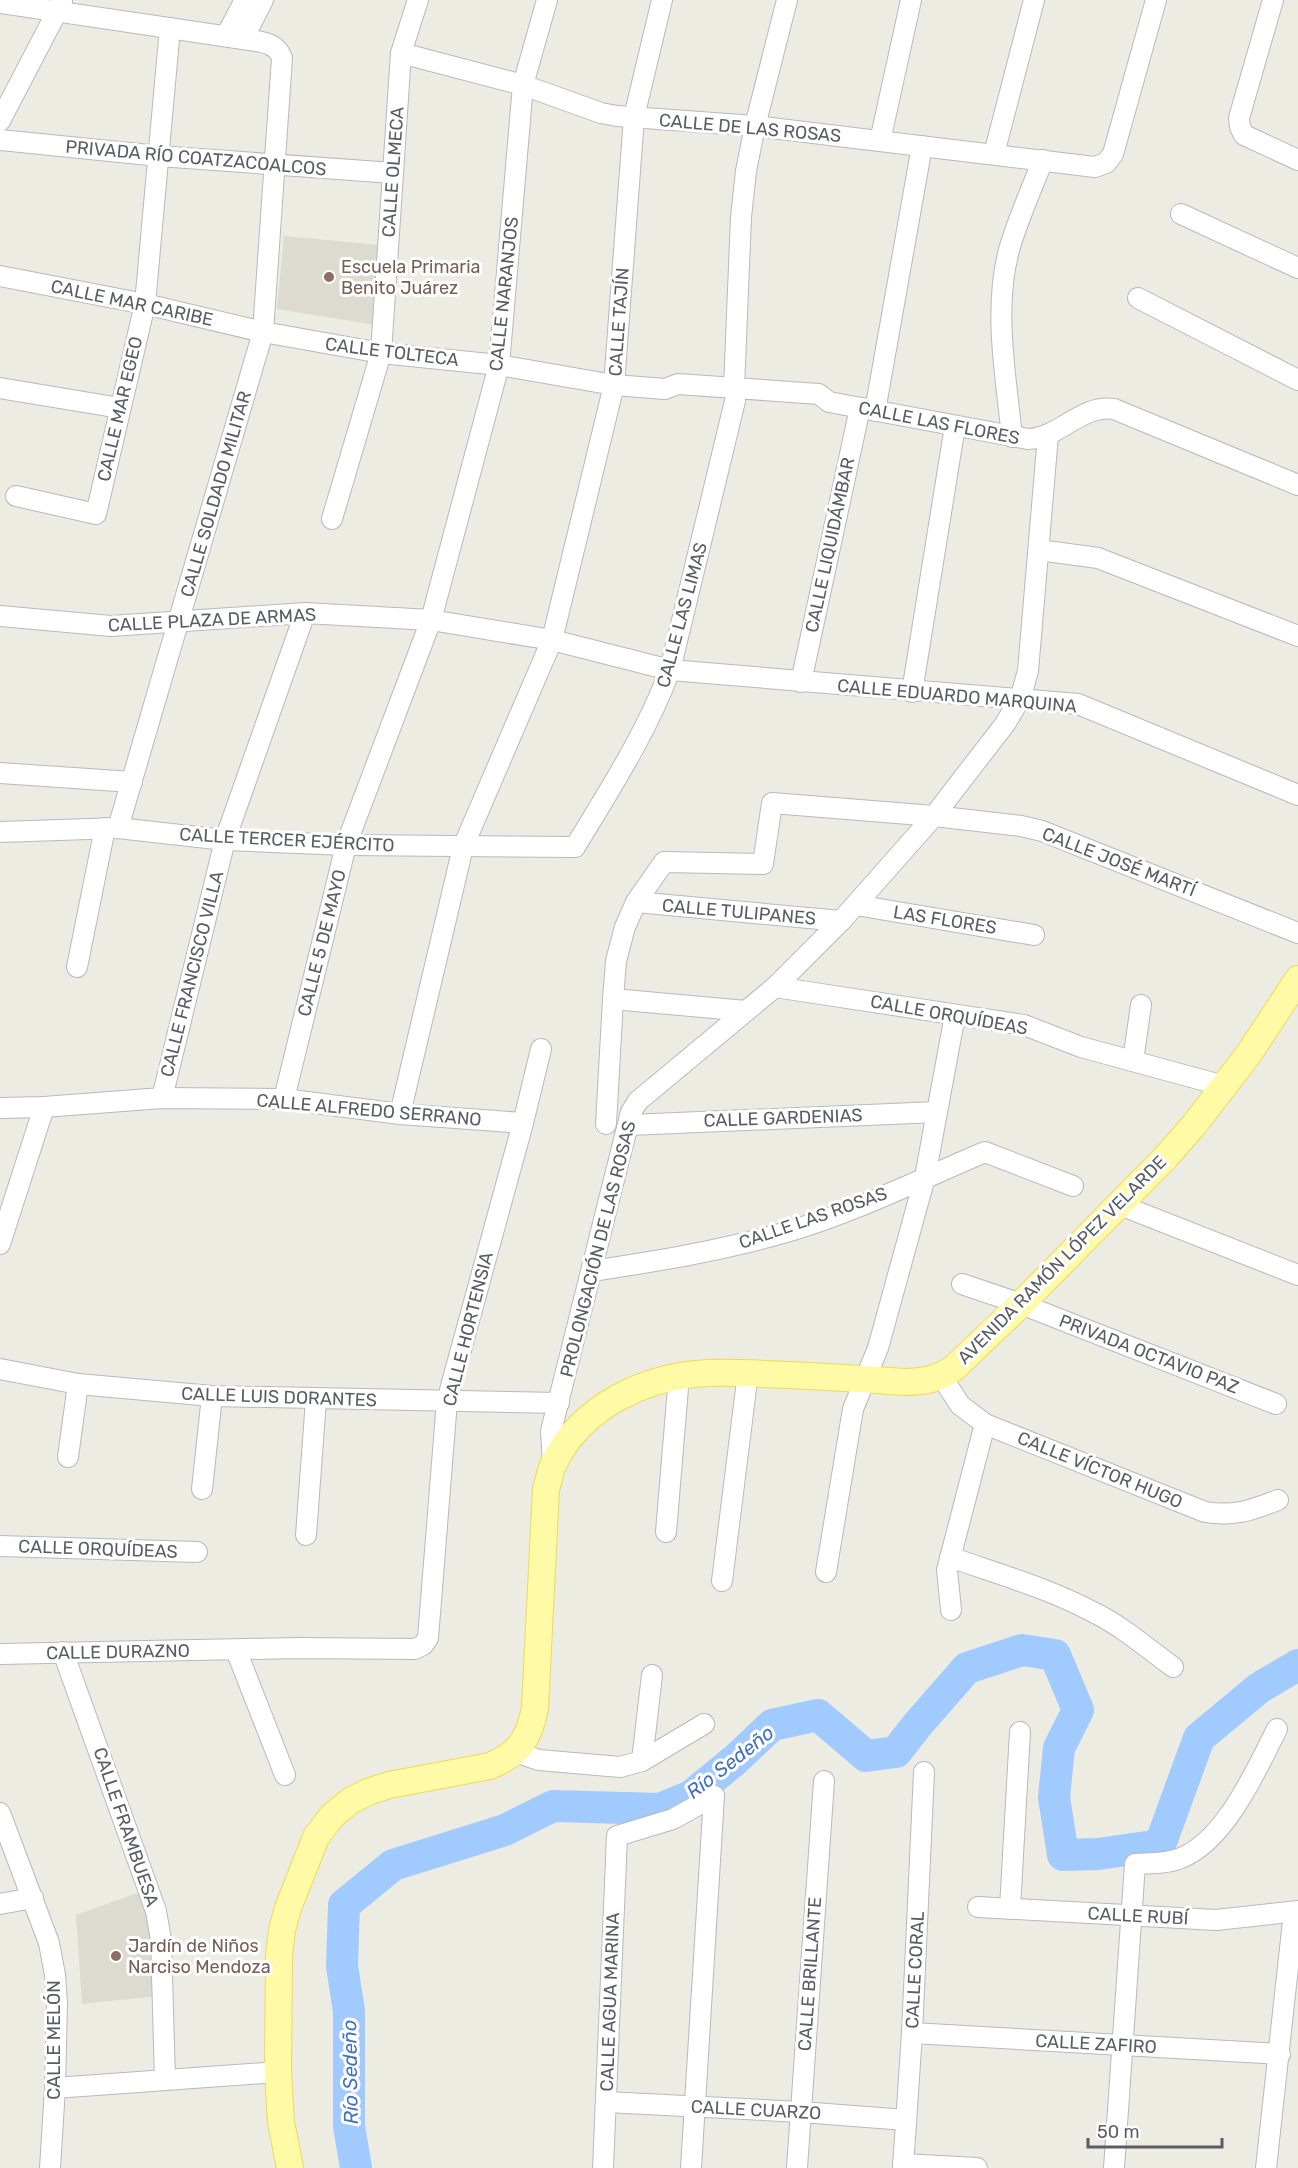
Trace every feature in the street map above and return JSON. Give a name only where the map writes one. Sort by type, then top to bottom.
[{"type":"main road","name":"AVENIDA RAMÓN LÓPEZ VELARDE","points":[[516,1752],[529,1731],[535,1708],[546,1489],[553,1464],[590,1416],[618,1396],[678,1376],[748,1373],[923,1382],[942,1377],[1021,1304],[1165,1158],[1224,1086],[1298,979]]},
{"type":"main road","points":[[290,2168],[281,2122],[278,2072],[279,1956],[282,1930],[288,1908],[316,1836],[332,1816],[350,1801],[368,1792],[389,1785],[490,1766],[516,1752]]},
{"type":"street","points":[[235,37],[245,0]]},
{"type":"street","points":[[235,37],[263,0]]},
{"type":"street","name":"CALLE OLMECA","points":[[332,519],[381,353],[401,53],[418,0]]},
{"type":"street","name":"CALLE NARANJOS","points":[[431,620],[500,365],[523,85],[547,0]]},
{"type":"street","name":"CALLE TAJÍN","points":[[400,1114],[463,847],[552,640],[614,384],[634,117],[662,0]]},
{"type":"street","name":"CALLE LAS LIMAS","points":[[575,847],[640,739],[656,707],[670,670],[734,395],[741,218],[746,171],[787,0]]},
{"type":"street","points":[[880,141],[911,0]]},
{"type":"street","points":[[994,154],[1034,0]]},
{"type":"street","name":"CALLE DE LAS ROSAS","points":[[401,53],[523,85],[601,113],[755,126],[1095,167],[1106,163],[1113,154],[1156,0]]},
{"type":"street","points":[[1273,0],[1239,118],[1240,127],[1244,135],[1298,160]]},
{"type":"street","points":[[0,3],[60,6],[170,28],[235,37]]},
{"type":"street","points":[[0,121],[60,6]]},
{"type":"street","name":"CALLE MAR EGEO","points":[[16,496],[96,514],[145,304],[170,28]]},
{"type":"street","name":"CALLE SOLDADO MILITAR","points":[[76,967],[111,828],[132,782],[263,332],[282,58],[279,50],[273,45],[235,37]]},
{"type":"street","name":"PRIVADA RÍO COATZACOALCOS","points":[[0,140],[274,166],[393,173]]},
{"type":"street","name":"CALLE LIQUIDÁMBAR","points":[[801,682],[867,409],[922,146]]},
{"type":"street","points":[[1012,437],[1002,340],[1002,292],[1009,252],[1043,160]]},
{"type":"street","points":[[1181,214],[1298,268]]},
{"type":"street","name":"CALLE MAR CARIBE","points":[[0,276],[145,304],[263,332]]},
{"type":"street","points":[[1138,298],[1298,380]]},
{"type":"street","name":"CALLE TOLTECA","points":[[263,332],[381,353],[500,365],[614,384],[664,389]]},
{"type":"street","name":"CALLE LAS FLORES","points":[[664,389],[678,384],[734,395],[819,394],[829,402],[1012,437],[1037,439],[1048,435]]},
{"type":"street","points":[[0,388],[120,408]]},
{"type":"street","points":[[1048,435],[1091,411],[1102,407],[1114,409],[1298,485]]},
{"type":"street","points":[[912,692],[955,426]]},
{"type":"street","name":"PROLONGACIÓN DE LAS ROSAS","points":[[553,1464],[551,1431],[560,1403],[631,1112],[646,1092],[775,987],[841,921],[934,816],[1005,724],[1020,699],[1028,671],[1048,435]]},
{"type":"street","points":[[1039,550],[1098,558],[1298,636]]},
{"type":"street","name":"CALLE PLAZA DE ARMAS","points":[[0,616],[111,626],[305,613],[431,620],[552,640],[670,670]]},
{"type":"street","name":"CALLE FRANCISCO VILLA","points":[[162,1098],[225,840],[305,613]]},
{"type":"street","name":"CALLE 5 DE MAYO","points":[[284,1099],[346,845],[431,620]]},
{"type":"street","name":"CALLE EDUARDO MARQUINA","points":[[670,670],[912,692],[1078,704],[1298,795]]},
{"type":"street","points":[[0,773],[132,782]]},
{"type":"street","name":"CALLE JOSÉ MARTÍ","points":[[636,902],[664,862],[763,864],[772,803],[934,816],[1022,826],[1042,831],[1298,933]]},
{"type":"street","name":"CALLE TERCER EJÉRCITO","points":[[0,832],[111,828],[225,840],[346,845],[575,847]]},
{"type":"street","points":[[606,1124],[613,999],[619,950],[625,927],[636,902]]},
{"type":"street","name":"CALLE TULIPANES","points":[[636,902],[841,921]]},
{"type":"street","name":"LAS FLORES","points":[[856,905],[1034,935]]},
{"type":"street","name":"CALLE ORQUÍDEAS","points":[[775,987],[1024,1025],[1081,1047],[1224,1086]]},
{"type":"street","points":[[613,999],[746,1011]]},
{"type":"street","points":[[1133,1061],[1141,1005]]},
{"type":"street","points":[[826,1572],[853,1409],[878,1348],[925,1178],[955,1015]]},
{"type":"street","name":"CALLE HORTENSIA","points":[[423,1646],[428,1638],[447,1401],[523,1124],[541,1048]]},
{"type":"street","name":"CALLE ALFREDO SERRANO","points":[[0,1108],[162,1098],[284,1099],[400,1114],[523,1124]]},
{"type":"street","points":[[0,1244],[44,1107]]},
{"type":"street","name":"CALLE GARDENIAS","points":[[629,1125],[937,1112]]},
{"type":"street","name":"CALLE LAS ROSAS","points":[[592,1271],[679,1258],[781,1233],[861,1204],[985,1152],[1074,1186]]},
{"type":"street","points":[[1119,1205],[1298,1275]]},
{"type":"street","name":"PRIVADA OCTAVIO PAZ","points":[[962,1284],[1021,1304],[1276,1404]]},
{"type":"street","name":"CALLE LUIS DORANTES","points":[[0,1369],[78,1384],[212,1396],[316,1400],[560,1403]]},
{"type":"street","points":[[722,1581],[748,1373]]},
{"type":"street","points":[[666,1532],[678,1376]]},
{"type":"street","name":"CALLE VÍCTOR HUGO","points":[[942,1377],[960,1405],[985,1424],[1205,1512],[1223,1515],[1240,1514],[1278,1500]]},
{"type":"street","points":[[68,1457],[78,1384]]},
{"type":"street","points":[[202,1489],[212,1396]]},
{"type":"street","points":[[306,1535],[316,1400]]},
{"type":"street","points":[[951,1610],[947,1570],[985,1424]]},
{"type":"street","name":"CALLE ORQUÍDEAS","points":[[0,1546],[197,1552]]},
{"type":"street","points":[[950,1557],[1054,1594],[1094,1612],[1119,1627],[1173,1667]]},
{"type":"street","name":"CALLE DURAZNO","points":[[0,1654],[298,1648],[415,1649],[423,1646]]},
{"type":"street","points":[[236,1650],[285,1775]]},
{"type":"street","name":"CALLE FRAMBUESA","points":[[63,1652],[156,1911],[161,1940],[165,2080]]},
{"type":"street","points":[[642,1761],[652,1675]]},
{"type":"street","points":[[516,1752],[539,1760],[620,1767],[642,1761],[704,1724]]},
{"type":"street","points":[[1114,2168],[1135,1864],[1161,1863],[1181,1858],[1199,1848],[1213,1835],[1247,1787],[1277,1729]]},
{"type":"street","points":[[1010,1908],[1020,1732]]},
{"type":"street","name":"CALLE CORAL","points":[[903,2166],[912,2033],[924,1772]]},
{"type":"street","name":"CALLE BRILLANTE","points":[[797,2168],[824,1781]]},
{"type":"street","name":"CALLE AGUA MARINA","points":[[603,2168],[617,1836],[673,1819],[714,1796],[694,2107]]},
{"type":"street","name":"CALLE MELÓN","points":[[0,1813],[49,1943],[55,1975],[57,2003],[55,2088],[50,2168]]},
{"type":"street","points":[[0,1904],[33,1898]]},
{"type":"street","name":"CALLE RUBÍ","points":[[978,1907],[1216,1920],[1296,1911]]},
{"type":"street","points":[[1266,2168],[1296,1911]]},
{"type":"street","name":"CALLE ZAFIRO","points":[[912,2033],[1280,2054]]},
{"type":"street","points":[[55,2088],[278,2072]]},
{"type":"street","name":"CALLE CUARZO","points":[[606,2102],[906,2120]]},
{"type":"street","points":[[691,2168],[694,2107]]},
{"type":"street","points":[[903,2166],[977,2168]]},
{"type":"shaded area","name":"Escuela Primaria Benito Juárez","points":[[284,236],[380,245],[375,325],[277,309]]},
{"type":"shaded area","name":"Jardín de Niños Narciso Mendoza","points":[[146,1890],[157,1996],[82,2004],[76,1915]]},
{"type":"waterway","name":"Río Sedeño","points":[[356,2168],[349,2126],[349,2011],[342,1966],[344,1905],[393,1865],[505,1830],[553,1806],[660,1809],[691,1796],[735,1760],[772,1725],[818,1715],[866,1756],[896,1752],[967,1668],[1022,1650],[1055,1655],[1078,1710],[1059,1748],[1054,1797],[1063,1855],[1098,1854],[1160,1845],[1199,1738],[1259,1688],[1298,1665]]},
{"type":"place","name":"Escuela Primaria Benito Juárez","points":[[329,277]]},
{"type":"place","name":"Jardín de Niños Narciso Mendoza","points":[[116,1956]]}]
